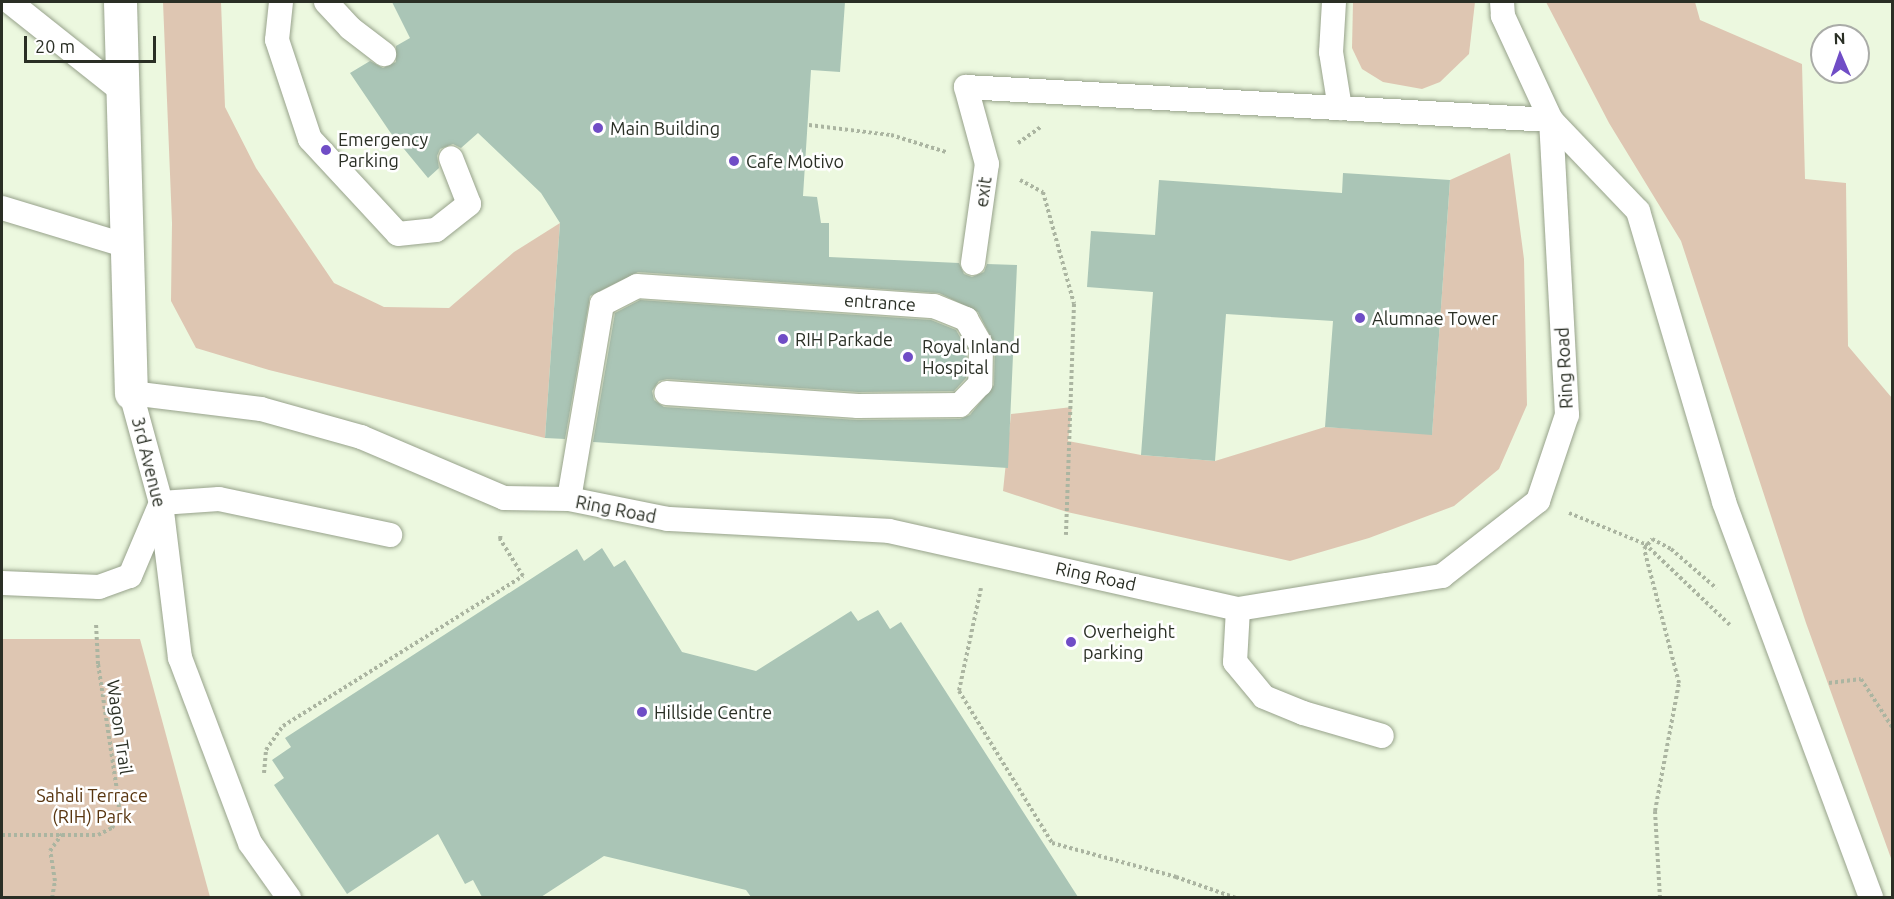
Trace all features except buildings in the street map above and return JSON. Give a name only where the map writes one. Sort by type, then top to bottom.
[{"type":"street","name":"3rd Avenue","points":[[120,2],[131,393]]},
{"type":"lane","points":[[10,2],[123,92]]},
{"type":"lane","points":[[281,2],[277,40],[310,138],[398,234],[436,230],[469,204],[451,158]]},
{"type":"lane","points":[[326,2],[350,28],[384,54]]},
{"type":"lane","points":[[1334,2],[1331,52],[1341,108],[1551,120],[1638,211],[1724,502],[1871,897]]},
{"type":"lane","name":"Ring Road","points":[[131,393],[261,409],[361,437],[504,498],[569,499],[669,519],[889,531],[1238,609],[1442,576],[1538,501],[1567,415],[1551,120],[1503,16],[1502,2]]},
{"type":"lane","name":"exit","points":[[973,263],[987,164],[966,87],[1341,108]]},
{"type":"lane","points":[[2,208],[127,246]]},
{"type":"lane","name":"entrance","points":[[569,499],[602,304],[637,286],[934,306],[966,319],[981,345],[980,384],[960,405],[858,406],[666,393]]},
{"type":"lane","name":"3rd Avenue","points":[[131,393],[160,502],[180,658],[250,843],[289,897]]},
{"type":"lane","points":[[2,583],[99,587],[130,576],[160,502],[219,499],[390,535]]},
{"type":"lane","points":[[1238,609],[1235,662],[1264,697],[1303,713],[1382,736]]},
{"type":"path","points":[[809,125],[891,135],[987,164],[1043,192],[1074,304],[1065,569]]},
{"type":"path","points":[[987,164],[1041,127],[1052,128]]},
{"type":"path","points":[[1538,501],[1645,544],[1735,629]]},
{"type":"path","points":[[265,779],[266,750],[283,726],[523,576],[500,539]]},
{"type":"path","points":[[1660,897],[1655,811],[1679,682],[1644,549],[1652,539],[1671,549],[1721,591],[1763,608]]},
{"type":"path","points":[[988,552],[958,691],[1052,843],[1236,897]]},
{"type":"path","name":"Wagon Trail","points":[[2,836],[98,835],[112,828],[117,819],[119,804],[98,664],[99,587]]},
{"type":"path","points":[[1793,687],[1861,679],[1893,727]]},
{"type":"path","points":[[52,897],[55,881],[50,851],[62,834]]},
{"type":"green space","points":[[163,2],[221,2],[225,107],[256,168],[334,283],[384,307],[449,308],[514,252],[560,223],[545,438],[269,370],[196,348],[171,301],[172,223]]},
{"type":"green space","points":[[1353,2],[1475,2],[1469,54],[1440,82],[1422,89],[1383,82],[1362,69],[1352,48]]},
{"type":"green space","points":[[1546,2],[1695,2],[1700,20],[1802,64],[1805,179],[1846,183],[1848,346],[1892,398],[1892,861],[1806,623],[1681,241],[1609,123]]},
{"type":"green space","points":[[1510,153],[1524,259],[1527,405],[1499,469],[1454,506],[1369,538],[1290,561],[1067,512],[1003,491],[1011,414],[1072,407],[1068,441],[1141,455],[1215,461],[1325,427],[1432,434],[1450,180]]},
{"type":"green space","name":"Sahali Terrace (RIH) Park","points":[[2,639],[140,639],[210,897],[2,897]]},
{"type":"place","name":"Main Building","points":[[598,128]]},
{"type":"place","name":"Emergency Parking","points":[[326,150]]},
{"type":"place","name":"Cafe Motivo","points":[[734,161]]},
{"type":"place","name":"Alumnae Tower","points":[[1360,318]]},
{"type":"place","name":"RIH Parkade","points":[[783,339]]},
{"type":"place","name":"Royal Inland Hospital","points":[[908,357]]},
{"type":"place","name":"Overheight parking","points":[[1071,642]]},
{"type":"place","name":"Hillside Centre","points":[[642,712]]}]
